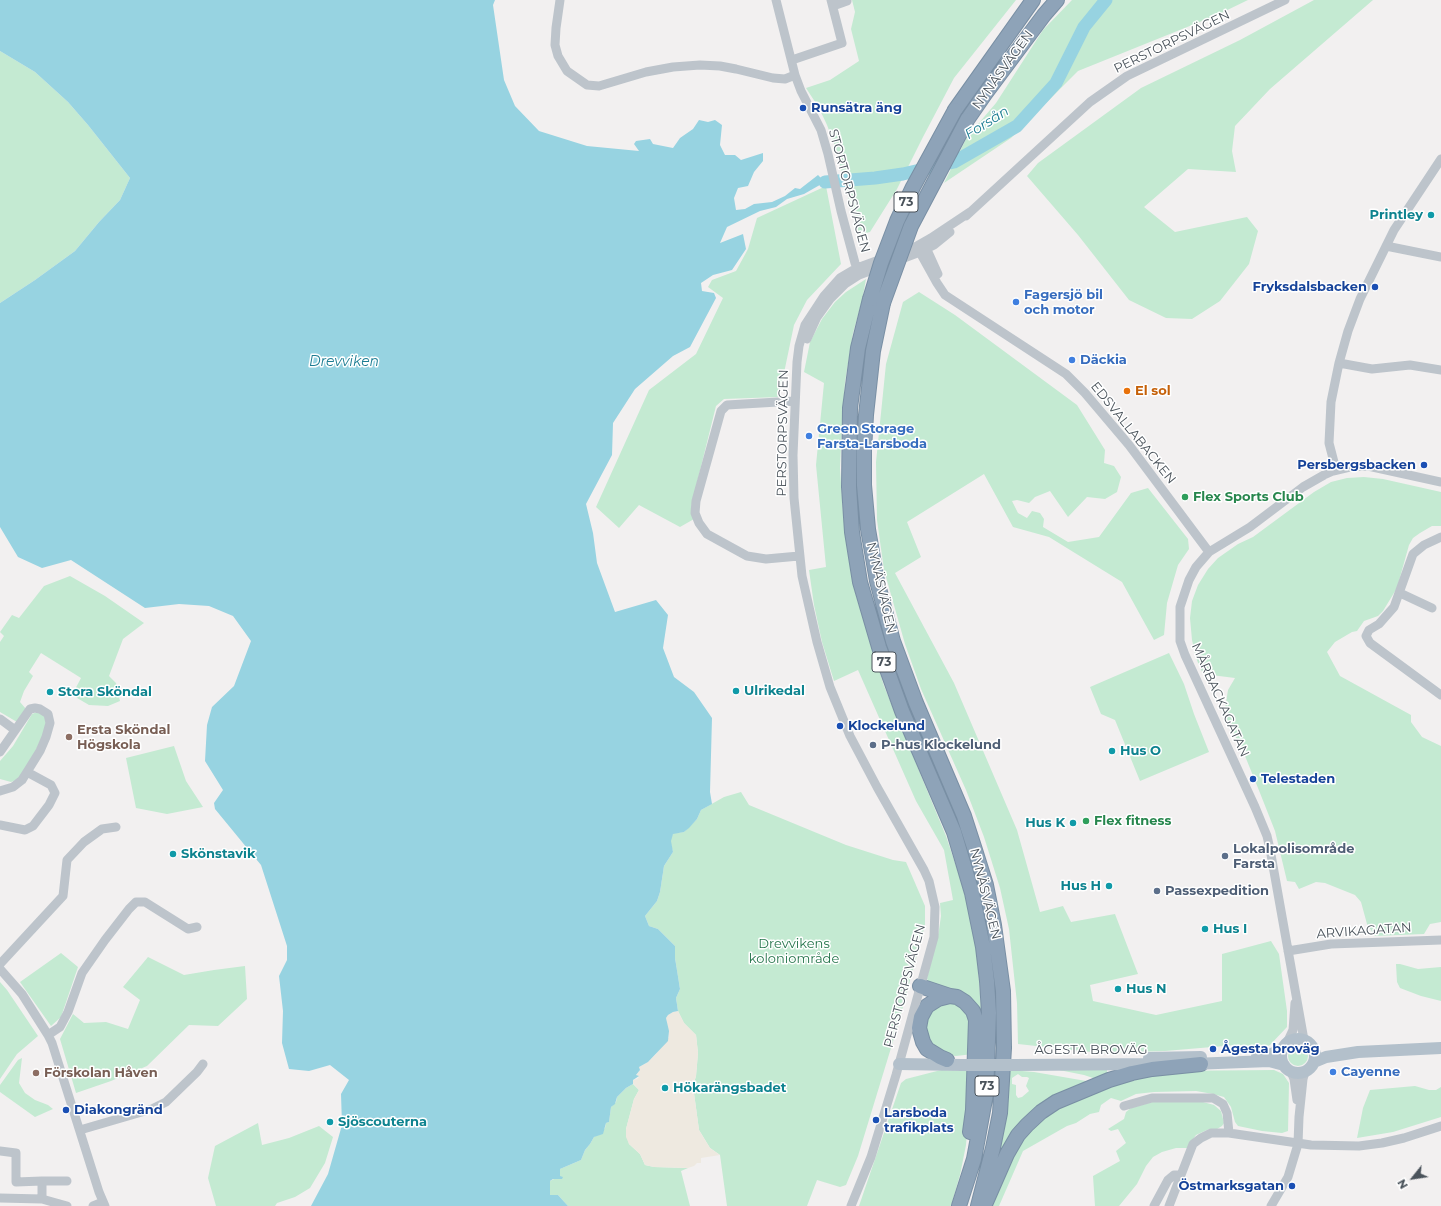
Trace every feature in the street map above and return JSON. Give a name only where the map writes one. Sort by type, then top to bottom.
[{"type":"highway","name":"NYNÄSVÄGEN","points":[[961,1202],[974,1159],[986,1094],[989,1013],[983,947],[972,893],[954,832],[902,711],[879,647],[860,582],[852,532],[849,487],[850,408],[858,348],[870,299],[881,263],[912,187],[955,110],[1033,0]]},
{"type":"highway","name":"NYNÄSVÄGEN","points":[[978,1206],[993,1148],[1000,1113],[1004,1048],[1003,991],[998,947],[986,885],[964,816],[900,662],[877,581],[868,530],[864,485],[866,415],[873,351],[883,303],[911,226],[967,120],[1030,33],[1057,0]]},
{"type":"highway","points":[[920,986],[957,997],[965,1002],[973,1011],[976,1020],[973,1110],[964,1168],[961,1202]]},
{"type":"highway","points":[[947,1060],[927,1049],[922,1042],[919,1028],[921,1017],[927,1006],[938,999],[950,996]]},
{"type":"highway","points":[[985,1206],[1011,1146],[1027,1124],[1056,1102],[1103,1082],[1152,1069],[1201,1064]]},
{"type":"main road","name":"ÅGESTA BROVÄG","points":[[1106,1062],[1269,1055],[1285,1046],[1292,1040],[1298,1039],[1327,1049],[1358,1052]]},
{"type":"main road","points":[[1305,1072],[1314,1062],[1315,1056],[1308,1043]]},
{"type":"main road","points":[[1285,1046],[1282,1059],[1288,1068]]},
{"type":"main road","name":"ÅGESTA BROVÄG","points":[[1314,1062],[1326,1057],[1358,1052],[1441,1048]]},
{"type":"main road","name":"ÅGESTA BROVÄG","points":[[899,1061],[947,1060],[962,1062]]},
{"type":"main road","name":"ÅGESTA BROVÄG","points":[[899,1061],[1201,1064],[1269,1061],[1298,1073],[1305,1072]]},
{"type":"main road","points":[[1103,1082],[1112,1071],[1106,1062]]},
{"type":"street","points":[[560,0],[555,39],[558,56],[567,71],[587,85],[599,86],[646,72],[673,67],[700,65],[730,68],[773,78],[785,79],[795,75]]},
{"type":"street","name":"PERSTORPSVÄGEN","points":[[851,1206],[871,1157],[934,937],[935,907],[931,888],[918,858],[877,787],[850,736],[830,687],[809,609],[799,556],[794,498],[792,455],[797,362],[810,329],[817,317],[830,299],[858,272],[922,247],[970,212],[1090,102],[1127,76],[1285,0]]},
{"type":"street","points":[[792,60],[842,43],[832,3],[847,1]]},
{"type":"street","name":"STORTORPSVÄGEN","points":[[779,2],[795,75],[801,91],[821,130],[858,272]]},
{"type":"street","points":[[1336,470],[1329,443],[1331,402],[1339,363],[1348,331],[1360,299],[1394,230],[1441,159]]},
{"type":"street","points":[[1386,246],[1441,257]]},
{"type":"street","name":"EDSVALLABACKEN","points":[[922,247],[941,281],[961,305],[1066,374],[1085,393],[1129,445],[1209,552]]},
{"type":"street","points":[[1339,363],[1372,369],[1410,365],[1441,370]]},
{"type":"street","points":[[795,401],[727,405],[721,411],[696,501],[695,513],[699,523],[707,534],[747,556],[766,559],[799,556]]},
{"type":"street","name":"MÅRBACKAGATAN","points":[[1308,1043],[1296,996],[1267,836],[1189,667],[1180,641],[1180,607],[1189,580],[1196,567],[1209,552],[1250,527],[1316,479],[1336,470],[1350,467],[1368,466],[1441,482]]},
{"type":"street","points":[[1441,537],[1424,545],[1413,554],[1394,607],[1379,624],[1369,630],[1366,636],[1370,642],[1441,695]]},
{"type":"street","points":[[1400,593],[1432,608]]},
{"type":"street","points":[[0,752],[30,709],[40,708],[48,714],[50,717],[50,723],[46,737],[40,752],[28,772],[13,787],[0,791]]},
{"type":"street","points":[[0,719],[15,730]]},
{"type":"street","points":[[0,825],[25,830],[33,826],[49,805],[55,793],[51,785],[28,772]]},
{"type":"street","points":[[0,964],[63,896],[67,860],[84,842],[102,829],[116,827]]},
{"type":"street","points":[[48,1035],[60,1027],[68,1012],[82,973],[119,921],[129,908],[136,902],[145,902],[188,929],[197,927]]},
{"type":"street","name":"ARVIKAGATAN","points":[[1288,951],[1331,944],[1441,940]]},
{"type":"street","points":[[0,969],[22,994],[48,1035],[59,1062],[104,1204],[93,1206]]},
{"type":"street","name":"MÅRBACKAGATAN","points":[[1285,1046],[1294,1030],[1296,996]]},
{"type":"street","points":[[80,1130],[152,1109],[166,1102],[198,1072],[203,1064]]},
{"type":"street","points":[[1288,1068],[1294,1079],[1299,1117]]},
{"type":"street","points":[[1271,1206],[1288,1176],[1298,1144],[1299,1117],[1305,1072]]},
{"type":"street","points":[[1124,1106],[1152,1098],[1213,1098],[1223,1104],[1227,1113],[1229,1133]]},
{"type":"street","points":[[1169,1206],[1193,1144],[1211,1133],[1229,1133],[1311,1145],[1367,1145],[1404,1138],[1441,1126]]},
{"type":"street","points":[[0,1151],[16,1153],[16,1182],[67,1181]]},
{"type":"street","points":[[1154,1206],[1168,1180],[1174,1175],[1181,1175]]},
{"type":"street","points":[[42,1181],[42,1199]]},
{"type":"street","points":[[0,1198],[42,1199],[67,1206]]},
{"type":"green space","points":[[852,0],[1016,0],[954,78],[897,189],[870,232],[858,235],[835,146],[819,108],[806,88],[830,80],[859,61],[851,29],[855,12]]},
{"type":"green space","points":[[1072,0],[1248,0],[1217,15],[1078,71],[1011,138],[944,183],[967,137],[996,103],[1043,30]]},
{"type":"green space","points":[[1314,0],[1373,0],[1270,89],[1235,126],[1232,151],[1236,172],[1188,169],[1144,207],[1175,232],[1247,217],[1258,231],[1249,264],[1220,301],[1192,319],[1166,318],[1129,300],[1078,235],[1027,176],[1038,163],[1141,88],[1240,40]]},
{"type":"green space","points":[[0,51],[35,72],[68,102],[130,178],[120,200],[75,251],[0,303]]},
{"type":"green space","points":[[826,186],[841,264],[807,300],[794,325],[779,397],[724,399],[716,406],[691,507],[694,519],[680,527],[639,505],[619,528],[596,507],[649,390],[696,354],[723,298],[708,287],[712,280],[736,271],[748,249],[757,218]]},
{"type":"green space","points":[[866,279],[862,301],[853,333],[845,382],[842,426],[840,468],[843,513],[848,551],[855,592],[884,686],[946,836],[962,884],[977,955],[982,1020],[928,982],[927,978],[939,930],[941,916],[940,903],[953,900],[944,850],[916,801],[858,670],[834,681],[822,642],[814,605],[809,570],[826,567],[816,465],[824,383],[804,372],[810,342],[822,319],[835,302],[846,292]]},
{"type":"green space","points":[[919,292],[955,315],[1077,405],[1105,450],[1104,463],[1114,466],[1121,477],[1117,492],[1105,499],[1087,497],[1068,517],[1050,491],[1035,497],[1029,503],[1017,500],[1012,501],[1018,513],[1027,518],[1032,511],[1040,513],[1044,519],[1043,527],[1068,542],[1099,537],[1131,493],[1148,488],[1188,539],[1189,549],[1178,565],[1167,603],[1164,635],[1154,640],[1122,582],[1049,537],[1013,527],[984,474],[907,522],[921,557],[895,573],[954,683],[1017,830],[1040,912],[1063,906],[1071,922],[1115,914],[1138,974],[1090,985],[1093,1001],[1156,1015],[1222,1001],[1222,954],[1271,941],[1279,954],[1287,1011],[1287,1027],[1270,1045],[1261,1049],[1236,1045],[1165,1051],[1100,1053],[1018,1044],[1017,1003],[1009,929],[1000,888],[984,837],[966,790],[921,689],[905,644],[884,570],[877,520],[876,462],[886,364],[903,302]]},
{"type":"green space","points":[[1364,477],[1383,479],[1441,492],[1441,526],[1432,526],[1413,538],[1409,545],[1397,588],[1383,611],[1378,616],[1364,621],[1357,631],[1352,632],[1335,642],[1327,652],[1340,676],[1411,715],[1411,722],[1422,737],[1441,746],[1441,922],[1430,924],[1424,934],[1375,936],[1367,924],[1361,902],[1355,895],[1325,883],[1316,882],[1299,889],[1295,882],[1287,881],[1275,831],[1243,751],[1224,715],[1228,690],[1235,678],[1203,674],[1196,658],[1192,640],[1190,618],[1192,601],[1198,585],[1208,569],[1218,558],[1238,544],[1253,537],[1314,492],[1331,482],[1347,478]]},
{"type":"green space","points":[[70,576],[105,596],[144,623],[123,639],[109,676],[116,683],[120,701],[108,706],[89,705],[72,695],[81,678],[41,653],[29,672],[33,676],[24,691],[20,702],[26,709],[17,722],[0,712],[0,642],[4,636],[0,632],[12,615],[19,618],[44,586]]},
{"type":"green space","points":[[1169,653],[1184,684],[1209,752],[1140,781],[1115,720],[1101,714],[1090,687]]},
{"type":"green space","points":[[37,712],[46,716],[48,723],[32,759],[21,778],[11,782],[0,779],[0,761],[13,746],[32,714]]},
{"type":"green space","points":[[174,746],[186,781],[203,807],[167,814],[136,808],[126,758]]},
{"type":"green space","name":"Drevvikens koloniområde","points":[[741,792],[749,805],[846,845],[893,860],[906,862],[925,906],[925,925],[898,1025],[858,1156],[846,1185],[840,1187],[817,1180],[807,1206],[727,1206],[720,1155],[710,1148],[699,1130],[693,1086],[696,1076],[698,1053],[696,1035],[684,1023],[678,1011],[676,998],[680,989],[675,958],[675,946],[658,929],[649,926],[645,916],[657,901],[664,866],[673,852],[670,841],[673,833],[684,832],[697,819],[701,810],[724,797]]},
{"type":"green space","points":[[61,953],[78,967],[61,1017],[51,1026],[20,982]]},
{"type":"green space","points":[[148,957],[184,975],[245,966],[247,999],[218,1026],[189,1025],[147,1066],[111,1081],[76,1093],[60,1039],[73,1014],[84,1023],[106,1022],[128,1029],[140,1000],[123,987]]},
{"type":"green space","points":[[1396,964],[1418,969],[1441,967],[1441,1001],[1421,996],[1400,988],[1397,982]]},
{"type":"green space","points":[[0,982],[38,1036],[17,1054],[0,1079]]},
{"type":"green space","points":[[945,999],[969,1010],[973,1054],[956,1056],[945,1055],[936,1050],[924,1035],[925,1016]]},
{"type":"green space","points":[[1294,1046],[1302,1046],[1308,1052],[1308,1060],[1302,1066],[1294,1066],[1288,1060],[1288,1052]]},
{"type":"green space","points":[[22,1058],[19,1083],[25,1093],[53,1109],[35,1117],[0,1092],[0,1085],[18,1060]]},
{"type":"green space","points":[[1044,1067],[1107,1069],[1107,1073],[1104,1077],[1096,1079]]},
{"type":"green space","points":[[941,1070],[972,1071],[966,1145],[960,1175],[951,1206],[859,1206],[901,1083],[906,1079]]},
{"type":"green space","points":[[1010,1070],[1034,1072],[1092,1082],[1068,1091],[994,1169],[1007,1100]],"holes":[[[1018,1074],[1022,1077],[1029,1078],[1026,1086],[1029,1091],[1022,1097],[1018,1098],[1016,1095],[1016,1085],[1012,1084],[1012,1078]]]},
{"type":"green space","points":[[1274,1070],[1283,1074],[1289,1083],[1288,1131],[1282,1133],[1262,1131],[1238,1126],[1235,1122],[1231,1107],[1224,1097],[1213,1094],[1196,1091],[1154,1092],[1136,1094],[1121,1101],[1111,1098],[1101,1105],[1099,1112],[1090,1114],[1023,1151],[999,1206],[991,1206],[1009,1159],[1037,1119],[1089,1091],[1164,1071]]},
{"type":"green space","points":[[633,1084],[639,1090],[634,1099],[626,1129],[629,1144],[640,1154],[645,1165],[654,1167],[688,1168],[681,1171],[690,1206],[568,1206],[558,1195],[550,1195],[550,1181],[560,1176],[560,1169],[581,1160],[585,1150],[594,1137],[605,1128],[606,1123],[609,1122],[611,1107],[616,1102],[617,1097],[626,1088]]},
{"type":"green space","points":[[1415,1086],[1429,1090],[1436,1090],[1441,1087],[1441,1117],[1393,1132],[1357,1138],[1363,1108],[1370,1090]]},
{"type":"green space","points":[[1152,1102],[1203,1102],[1214,1105],[1221,1111],[1224,1123],[1217,1129],[1209,1129],[1196,1135],[1187,1148],[1176,1148],[1162,1152],[1153,1157],[1146,1166],[1137,1184],[1119,1206],[1095,1206],[1093,1176],[1120,1161],[1116,1151],[1126,1143],[1118,1129],[1111,1131],[1108,1129],[1124,1119],[1126,1112],[1131,1108]]},
{"type":"green space","points":[[258,1123],[262,1145],[289,1138],[319,1126],[333,1137],[325,1163],[310,1188],[295,1197],[277,1203],[275,1206],[216,1206],[208,1178],[215,1146]]},
{"type":"sand","name":"Hökarängsbadet","points":[[678,1011],[684,1023],[696,1035],[698,1053],[696,1076],[693,1086],[699,1130],[710,1148],[720,1155],[701,1158],[701,1163],[697,1163],[688,1168],[654,1167],[645,1165],[640,1154],[629,1144],[626,1137],[626,1129],[634,1099],[639,1090],[632,1082],[639,1077],[636,1076],[640,1070],[639,1067],[648,1062],[656,1054],[669,1037],[666,1018],[673,1012]]},
{"type":"water","name":"Drevviken","points":[[0,0],[495,0],[493,5],[504,80],[515,106],[539,131],[587,146],[639,151],[634,144],[636,141],[650,139],[653,144],[673,148],[680,138],[693,129],[699,120],[708,122],[715,120],[722,125],[720,145],[725,155],[735,155],[741,160],[763,153],[763,161],[754,172],[748,186],[738,188],[734,198],[736,210],[745,209],[754,204],[772,202],[785,196],[795,188],[800,189],[818,175],[825,182],[804,194],[787,199],[776,207],[760,211],[727,227],[720,243],[743,234],[746,249],[732,270],[713,275],[701,283],[702,291],[714,293],[716,298],[690,347],[673,356],[635,389],[613,423],[612,455],[586,504],[593,533],[597,563],[615,612],[656,600],[668,615],[663,648],[674,677],[694,692],[712,718],[710,792],[712,804],[701,810],[697,819],[684,832],[673,834],[671,841],[673,852],[664,866],[657,901],[645,916],[649,926],[658,929],[675,946],[675,958],[680,989],[676,998],[678,1011],[673,1012],[666,1018],[669,1031],[668,1041],[648,1062],[639,1067],[640,1070],[636,1075],[639,1076],[633,1080],[633,1084],[626,1088],[617,1097],[615,1104],[611,1107],[609,1122],[606,1123],[603,1134],[594,1137],[585,1150],[581,1160],[560,1169],[560,1176],[563,1177],[562,1179],[553,1179],[550,1181],[550,1195],[558,1195],[568,1206],[311,1206],[328,1174],[342,1125],[341,1094],[349,1080],[330,1065],[309,1071],[289,1069],[282,1043],[283,1011],[279,976],[287,960],[287,946],[261,865],[215,809],[214,803],[223,790],[205,761],[207,725],[212,707],[234,686],[251,641],[233,616],[209,606],[179,604],[145,608],[71,560],[42,568],[18,557],[0,527],[0,303],[75,251],[120,200],[130,178],[68,102],[35,72],[0,51]]},
{"type":"waterway","name":"Forsån","points":[[825,182],[903,174],[954,162],[1017,126],[1056,83],[1084,27],[1106,0]]},
{"type":"place","name":"Runsätra äng","points":[[803,108]]},
{"type":"place","name":"Printley","points":[[1431,215]]},
{"type":"place","name":"Fryksdalsbacken","points":[[1375,287]]},
{"type":"place","name":"Fagersjö bil och motor","points":[[1016,302]]},
{"type":"place","name":"Däckia","points":[[1072,360]]},
{"type":"place","name":"El sol","points":[[1127,391]]},
{"type":"place","name":"Green Storage Farsta-Larsboda","points":[[809,436]]},
{"type":"place","name":"Persbergsbacken","points":[[1424,465]]},
{"type":"place","name":"Flex Sports Club","points":[[1185,497]]},
{"type":"place","name":"Ulrikedal","points":[[736,691]]},
{"type":"place","name":"Stora Sköndal","points":[[50,692]]},
{"type":"place","name":"Klockelund","points":[[840,726]]},
{"type":"place","name":"Ersta Sköndal Högskola","points":[[69,737]]},
{"type":"place","name":"P-hus Klockelund","points":[[873,745]]},
{"type":"place","name":"Hus O","points":[[1112,751]]},
{"type":"place","name":"Telestaden","points":[[1253,779]]},
{"type":"place","name":"Flex fitness","points":[[1086,821]]},
{"type":"place","name":"Hus K","points":[[1073,823]]},
{"type":"place","name":"Skönstavik","points":[[173,854]]},
{"type":"place","name":"Lokalpolisområde Farsta","points":[[1225,856]]},
{"type":"place","name":"Hus H","points":[[1109,886]]},
{"type":"place","name":"Passexpedition","points":[[1157,891]]},
{"type":"place","name":"Hus I","points":[[1205,929]]},
{"type":"place","name":"Hus N","points":[[1118,989]]},
{"type":"place","name":"Ågesta broväg","points":[[1213,1049]]},
{"type":"place","name":"Cayenne","points":[[1333,1072]]},
{"type":"place","name":"Förskolan Håven","points":[[36,1073]]},
{"type":"place","name":"Hökarängsbadet","points":[[665,1088]]},
{"type":"place","name":"Diakongränd","points":[[66,1110]]},
{"type":"place","name":"Larsboda trafikplats","points":[[876,1120]]},
{"type":"place","name":"Sjöscouterna","points":[[330,1122]]},
{"type":"place","name":"Östmarksgatan","points":[[1292,1186]]}]
